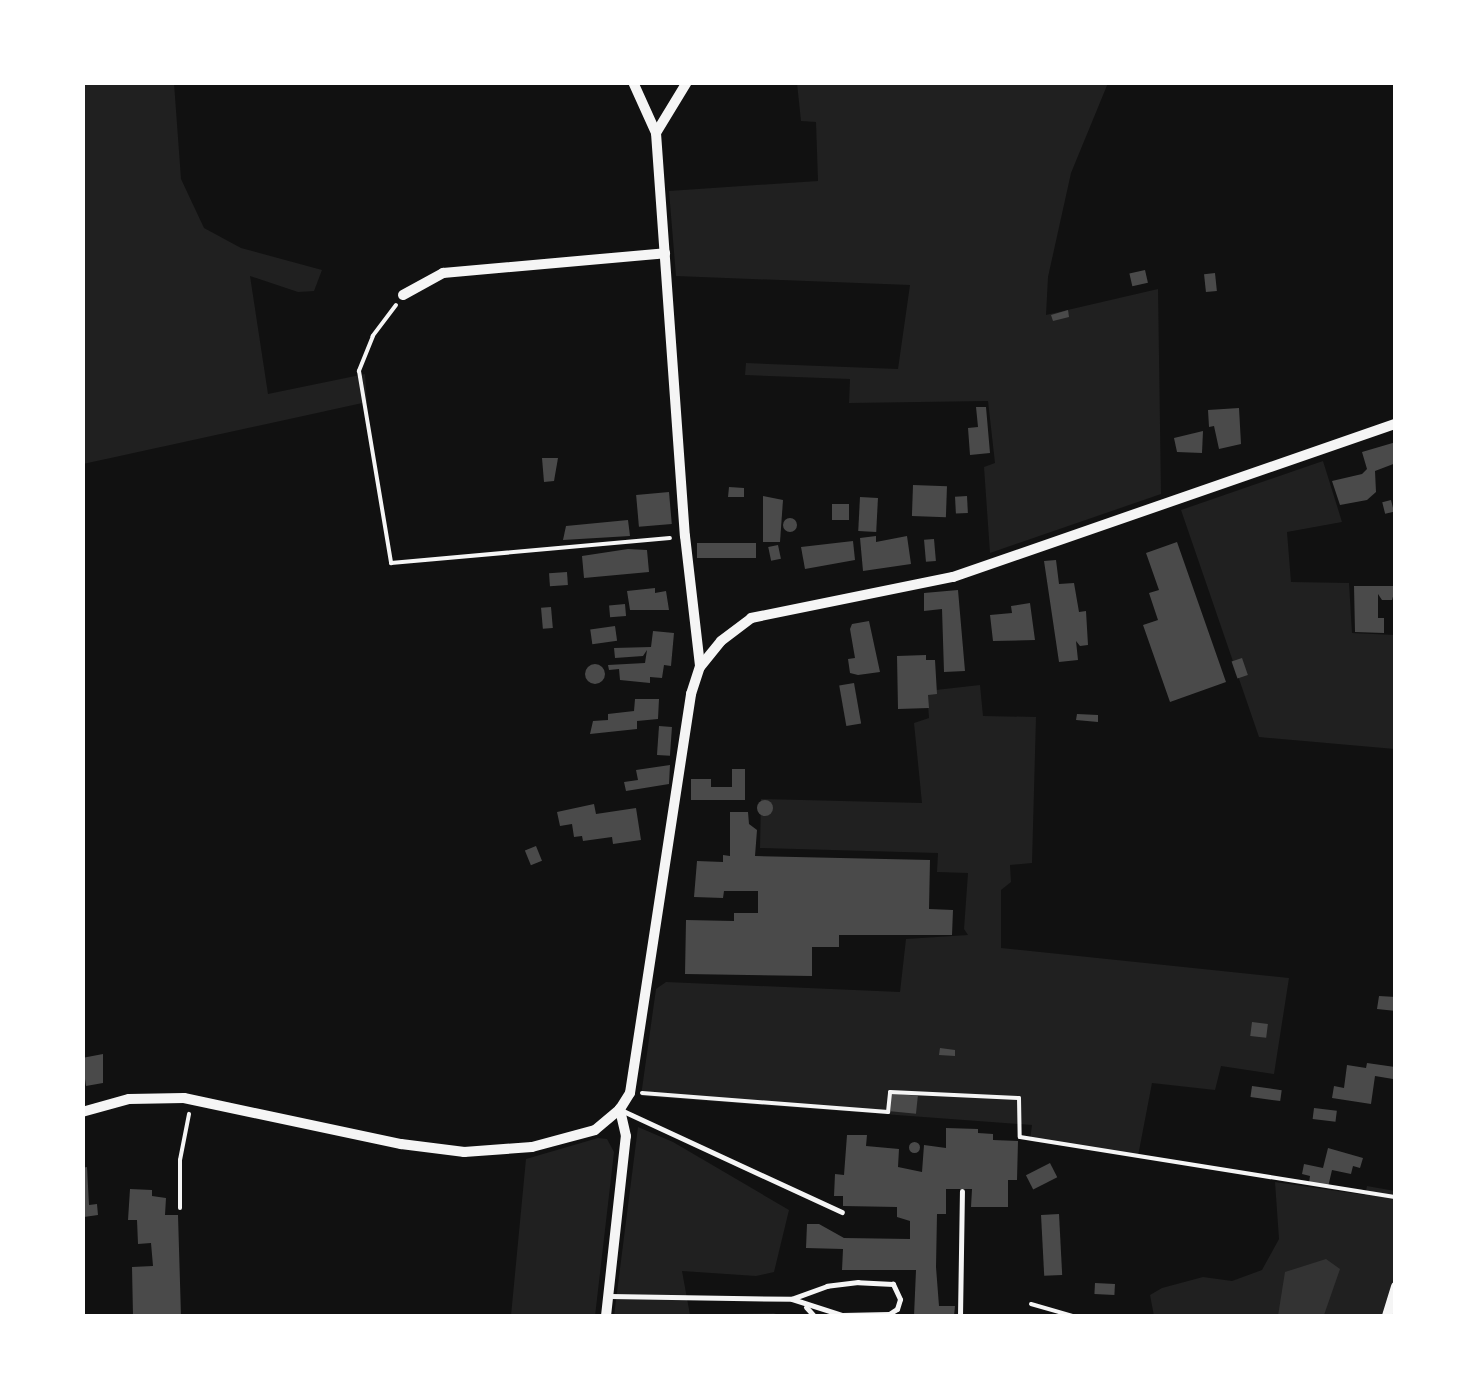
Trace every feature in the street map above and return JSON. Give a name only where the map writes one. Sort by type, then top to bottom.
[{"type":"street","points":[[633,82],[656,133],[684,536],[700,668]]},
{"type":"street","points":[[656,133],[688,82]]},
{"type":"street","points":[[403,296],[443,272],[666,253]]},
{"type":"street","points":[[82,1112],[129,1100],[192,1100],[401,1144],[464,1152],[532,1147],[594,1130],[620,1110],[630,1092],[691,694],[700,668],[720,641],[751,618],[952,578],[1396,424]]},
{"type":"street","points":[[606,1316],[626,1136],[620,1110]]},
{"type":"street","points":[[1386,1316],[1396,1286]]},
{"type":"lane","points":[[620,1110],[842,1212]]},
{"type":"lane","points":[[960,1316],[962,1192]]},
{"type":"lane","points":[[607,1296],[792,1299],[842,1315],[894,1312],[900,1299],[893,1284],[871,1282],[827,1286],[792,1299]]},
{"type":"lane","points":[[800,1302],[814,1316]]},
{"type":"path","points":[[403,296],[372,336],[359,371],[391,563],[684,536]]},
{"type":"path","points":[[630,1092],[888,1112],[890,1092],[1019,1098],[1020,1137],[1396,1197]]},
{"type":"path","points":[[180,1208],[180,1160],[192,1100]]},
{"type":"path","points":[[1031,1304],[1073,1316]]},
{"type":"shaded area","points":[[82,83],[174,83],[181,179],[204,228],[241,248],[322,270],[314,291],[298,292],[250,276],[268,394],[365,374],[367,402],[83,464]]},
{"type":"shaded area","points":[[797,83],[1108,83],[1071,173],[1048,277],[1046,315],[1158,289],[1161,494],[990,553],[984,467],[995,463],[988,401],[849,403],[850,379],[745,375],[746,363],[898,369],[910,285],[676,276],[669,191],[818,181],[816,122],[801,121]]},
{"type":"shaded area","points":[[1323,461],[1342,522],[1287,532],[1291,582],[1349,583],[1352,633],[1395,635],[1395,749],[1259,737],[1181,510]]},
{"type":"shaded area","points":[[980,685],[983,716],[1036,717],[1032,863],[1010,865],[1011,882],[1001,890],[1001,948],[1289,978],[1274,1074],[1221,1066],[1215,1090],[1152,1083],[1138,1156],[1030,1141],[1032,1125],[641,1096],[656,989],[666,982],[900,992],[906,939],[968,935],[964,929],[968,873],[937,872],[938,853],[760,848],[761,799],[922,803],[914,723],[929,718],[927,691]]},
{"type":"shaded area","points":[[638,1127],[673,1142],[789,1210],[774,1272],[756,1276],[682,1271],[690,1315],[780,1316],[614,1316]]},
{"type":"shaded area","points":[[598,1138],[607,1139],[614,1152],[595,1316],[511,1316],[526,1159]]},
{"type":"shaded area","points":[[1275,1182],[1365,1195],[1367,1186],[1395,1191],[1395,1316],[1154,1316],[1150,1295],[1162,1288],[1203,1277],[1232,1281],[1262,1270],[1279,1239]]},
{"type":"shaded area","points":[[1326,1259],[1340,1269],[1324,1315],[1278,1316],[1285,1272]]},
{"type":"building","points":[[1145,270],[1148,283],[1132,286],[1129,274]]},
{"type":"building","points":[[1215,273],[1217,291],[1206,292],[1204,274]]},
{"type":"building","points":[[1068,310],[1069,317],[1053,321],[1051,315]]},
{"type":"building","points":[[976,407],[986,407],[990,453],[970,455],[968,428],[978,427]]},
{"type":"building","points":[[1239,408],[1241,444],[1219,449],[1214,426],[1209,427],[1208,410]]},
{"type":"building","points":[[1203,431],[1202,453],[1177,452],[1174,438]]},
{"type":"building","points":[[1396,442],[1396,463],[1375,471],[1376,492],[1367,500],[1340,505],[1332,481],[1362,474],[1367,469],[1362,452]]},
{"type":"building","points":[[542,458],[558,458],[554,481],[544,482]]},
{"type":"building","points":[[913,485],[947,486],[946,517],[912,516]]},
{"type":"building","points":[[729,487],[744,488],[744,497],[728,497]]},
{"type":"building","points":[[669,492],[672,524],[639,527],[636,495]]},
{"type":"building","points":[[763,496],[783,500],[780,542],[763,542]]},
{"type":"building","points":[[967,496],[968,513],[956,514],[955,497]]},
{"type":"building","points":[[860,497],[878,498],[876,532],[858,531]]},
{"type":"building","points":[[1391,500],[1394,512],[1385,514],[1382,502]]},
{"type":"building","points":[[832,504],[849,504],[849,520],[832,520]]},
{"type":"building","points":[[790,518],[797,525],[790,532],[783,525]]},
{"type":"building","points":[[628,520],[630,536],[563,540],[566,526]]},
{"type":"building","points":[[876,536],[876,542],[907,536],[911,564],[863,571],[860,538]]},
{"type":"building","points":[[934,539],[936,561],[926,562],[924,540]]},
{"type":"building","points":[[853,541],[855,560],[805,569],[801,547]]},
{"type":"building","points":[[1177,542],[1226,682],[1170,702],[1143,625],[1158,620],[1149,593],[1159,590],[1146,553]]},
{"type":"building","points":[[697,543],[756,543],[756,558],[697,558]]},
{"type":"building","points":[[778,545],[781,559],[771,561],[768,547]]},
{"type":"building","points":[[647,550],[649,572],[584,578],[582,556]]},
{"type":"building","points":[[1056,560],[1059,584],[1074,583],[1079,612],[1086,611],[1088,645],[1080,646],[1076,641],[1078,660],[1059,662],[1044,561]]},
{"type":"building","points":[[567,572],[568,585],[550,586],[549,573]]},
{"type":"building","points":[[1354,586],[1396,586],[1392,600],[1382,600],[1378,594],[1378,618],[1384,618],[1384,633],[1355,632]]},
{"type":"building","points":[[655,588],[655,593],[666,591],[669,610],[630,610],[627,591]]},
{"type":"building","points":[[958,590],[965,671],[944,672],[942,609],[924,611],[924,593]]},
{"type":"building","points":[[1030,603],[1035,640],[993,641],[990,615],[1012,613],[1011,606]]},
{"type":"building","points":[[625,604],[626,616],[610,617],[609,605]]},
{"type":"building","points":[[551,607],[553,628],[543,629],[541,608]]},
{"type":"building","points":[[869,621],[880,672],[850,673],[848,659],[855,658],[850,629],[852,624]]},
{"type":"building","points":[[615,626],[617,641],[592,644],[590,629]]},
{"type":"building","points":[[653,631],[674,633],[671,666],[664,665],[662,678],[650,677],[650,683],[620,680],[619,669],[609,670],[608,665],[645,663],[647,650],[643,656],[615,658],[614,648],[651,647]]},
{"type":"building","points":[[926,655],[926,660],[935,660],[937,694],[928,695],[929,708],[898,709],[897,656]]},
{"type":"building","points":[[1242,658],[1248,675],[1237,679],[1232,662]]},
{"type":"building","points":[[595,664],[605,674],[595,684],[585,674]]},
{"type":"building","points":[[854,683],[861,723],[846,726],[839,686]]},
{"type":"building","points":[[635,699],[659,699],[658,719],[637,721],[637,729],[590,734],[593,721],[608,720],[608,714],[634,711]]},
{"type":"building","points":[[1077,714],[1098,715],[1098,722],[1076,720]]},
{"type":"building","points":[[659,726],[672,727],[670,756],[657,755]]},
{"type":"building","points":[[670,765],[669,784],[626,791],[624,782],[638,780],[636,770]]},
{"type":"building","points":[[732,769],[745,769],[745,800],[691,800],[691,779],[711,779],[711,787],[732,787]]},
{"type":"building","points":[[765,800],[773,808],[765,816],[757,808]]},
{"type":"building","points":[[594,804],[596,814],[636,808],[641,840],[613,844],[612,837],[583,841],[582,836],[574,837],[572,824],[560,826],[557,812]]},
{"type":"building","points":[[730,812],[748,812],[749,824],[757,830],[755,856],[930,860],[929,909],[953,910],[952,935],[839,935],[839,947],[812,947],[812,976],[685,974],[686,920],[734,921],[734,913],[758,913],[758,891],[724,891],[723,898],[694,897],[697,861],[723,862],[723,855],[730,856]]},
{"type":"building","points":[[536,846],[542,861],[531,865],[525,850]]},
{"type":"building","points":[[1379,996],[1396,997],[1396,1011],[1377,1009]]},
{"type":"building","points":[[1252,1022],[1268,1024],[1266,1038],[1250,1036]]},
{"type":"building","points":[[940,1048],[955,1050],[955,1056],[939,1055]]},
{"type":"building","points":[[103,1054],[103,1083],[86,1086],[82,1058]]},
{"type":"building","points":[[1367,1063],[1395,1067],[1393,1079],[1375,1076],[1371,1104],[1332,1098],[1334,1086],[1344,1088],[1347,1065],[1366,1068]]},
{"type":"building","points":[[1252,1086],[1282,1090],[1280,1101],[1250,1097]]},
{"type":"building","points":[[890,1093],[918,1096],[916,1114],[888,1111]]},
{"type":"building","points":[[1314,1108],[1337,1111],[1335,1122],[1313,1119]]},
{"type":"building","points":[[946,1128],[978,1129],[978,1133],[993,1134],[993,1140],[1018,1141],[1017,1180],[1008,1180],[1008,1207],[971,1207],[972,1189],[946,1189],[946,1214],[937,1214],[936,1267],[939,1306],[955,1306],[954,1316],[914,1316],[916,1270],[842,1270],[843,1249],[806,1248],[807,1224],[819,1224],[844,1238],[910,1239],[910,1221],[897,1217],[897,1207],[843,1206],[843,1196],[834,1196],[835,1174],[844,1175],[847,1135],[867,1135],[866,1146],[899,1149],[898,1167],[922,1172],[924,1145],[946,1148]]},
{"type":"building","points":[[914,1141],[920,1147],[914,1153],[908,1147]]},
{"type":"building","points":[[1328,1148],[1363,1158],[1360,1168],[1353,1166],[1351,1174],[1332,1170],[1328,1187],[1309,1183],[1310,1176],[1302,1174],[1304,1164],[1323,1168]]},
{"type":"building","points":[[1050,1163],[1057,1177],[1033,1190],[1026,1175]]},
{"type":"building","points":[[87,1167],[89,1205],[97,1204],[98,1215],[84,1217],[82,1168]]},
{"type":"building","points":[[130,1189],[152,1190],[152,1196],[166,1198],[165,1215],[178,1215],[181,1316],[133,1316],[132,1267],[153,1266],[151,1243],[138,1244],[137,1220],[128,1220]]},
{"type":"building","points":[[1059,1214],[1062,1275],[1044,1276],[1041,1215]]},
{"type":"building","points":[[1095,1283],[1115,1284],[1114,1295],[1094,1294]]}]
